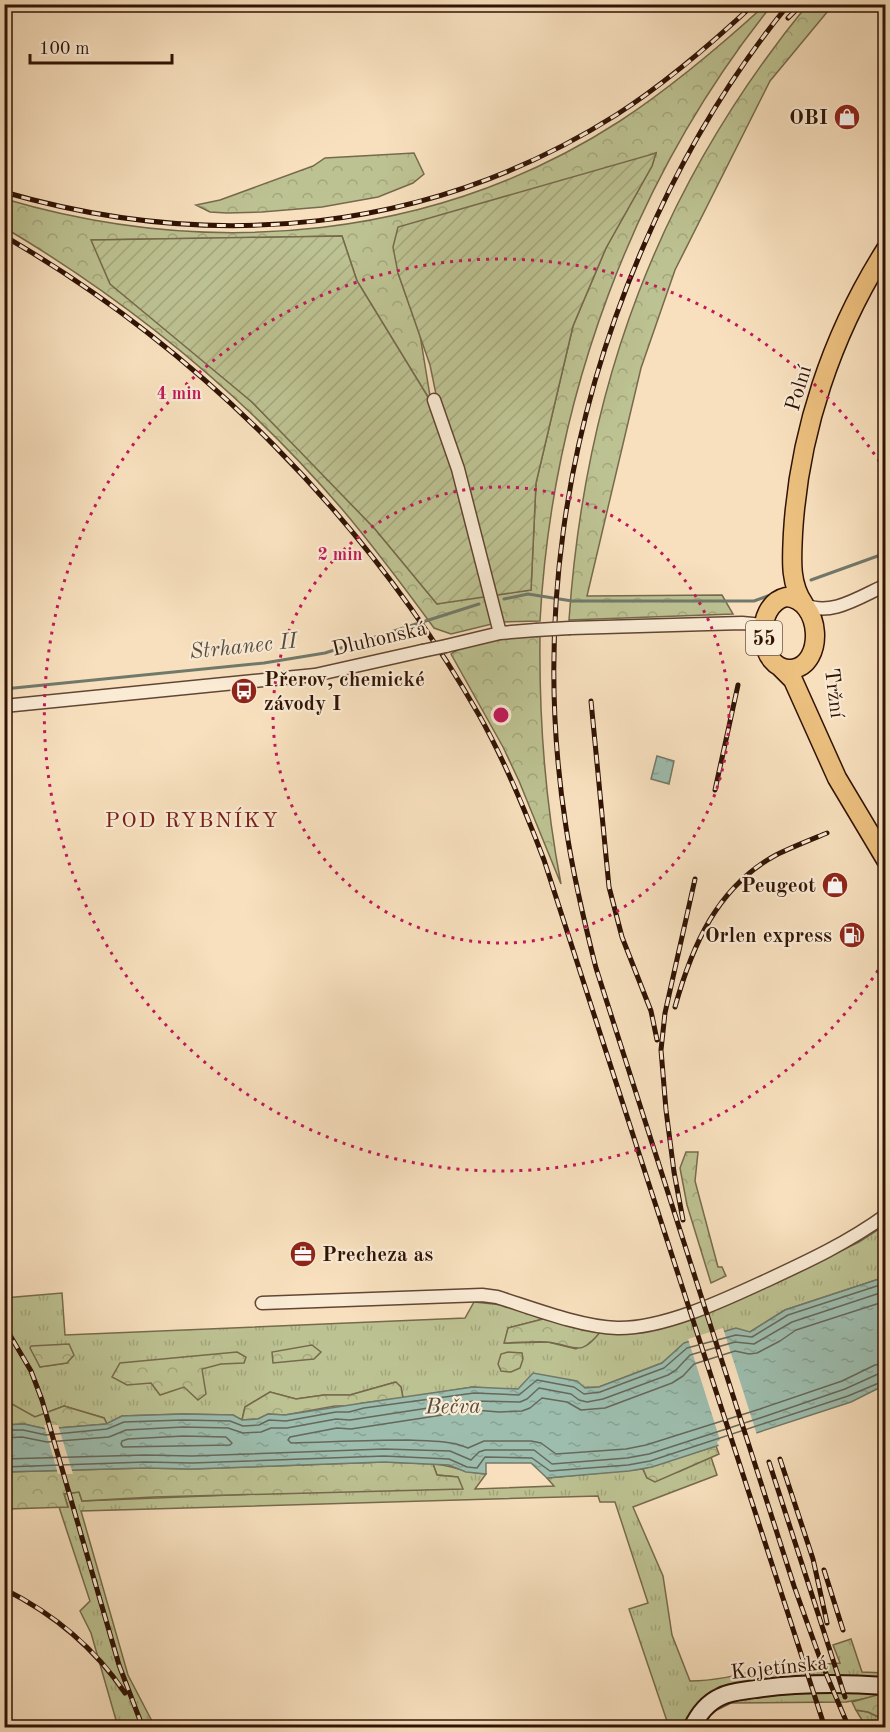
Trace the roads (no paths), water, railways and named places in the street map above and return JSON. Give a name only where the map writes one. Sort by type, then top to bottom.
[{"type":"main road","name":"Polní","points":[[804,604],[792,575],[792,553],[799,479],[813,413],[842,330],[880,267],[885,249]]},
{"type":"main road","name":"Polní","points":[[775,602],[783,587],[792,553]]},
{"type":"main road","name":"55","points":[[786,597],[804,604],[810,612],[814,628],[814,643],[810,657],[798,668],[786,669],[780,667],[772,659],[766,648],[764,625],[767,613],[775,602],[786,597]]},
{"type":"main road","name":"Tržní","points":[[810,657],[807,678],[819,734]]},
{"type":"main road","name":"Tržní","points":[[780,667],[793,680],[850,802],[885,860]]},
{"type":"main road","name":"Kojetínská","points":[[692,1728],[710,1703],[734,1692],[794,1685],[885,1686]]},
{"type":"street","points":[[434,400],[459,469],[500,633]]},
{"type":"street","points":[[814,628],[823,615],[834,607],[885,585]]},
{"type":"street","points":[[804,604],[816,609],[834,607]]},
{"type":"street","name":"Dluhonská","points":[[4,706],[315,675],[500,633],[570,628],[731,623],[764,625]]},
{"type":"street","points":[[262,1303],[482,1295],[497,1297],[597,1325],[631,1328],[716,1304],[844,1243],[885,1215]]},
{"type":"water","points":[[657,756],[674,761],[669,784],[651,779]]},
{"type":"water","name":"Bečva","points":[[885,1277],[885,1385],[851,1402],[652,1467],[547,1478],[531,1463],[486,1463],[486,1474],[466,1472],[449,1465],[384,1462],[192,1469],[5,1472],[4,1425],[24,1424],[46,1429],[106,1424],[122,1416],[183,1414],[233,1415],[242,1420],[258,1419],[268,1414],[285,1415],[473,1387],[518,1389],[533,1373],[577,1381],[585,1388],[599,1387],[662,1363],[684,1343],[736,1328],[750,1332],[785,1310]]},
{"type":"waterway","name":"Strhanec II","points":[[811,580],[886,553]]},
{"type":"waterway","name":"Strhanec II","points":[[504,599],[528,594],[572,601],[754,601],[773,594]]},
{"type":"waterway","name":"Strhanec II","points":[[4,689],[264,663],[325,653],[479,604]]},
{"type":"railway","points":[[4,192],[83,211],[162,222],[241,226],[319,221],[396,207],[471,185],[545,155],[616,115],[687,63],[754,4]]},
{"type":"railway","points":[[789,4],[746,60],[690,150],[658,213],[616,315],[594,386],[576,458],[563,530],[556,604],[554,678],[557,752],[566,827],[579,898],[596,968],[794,1586],[822,1664],[849,1728]]},
{"type":"railway","points":[[788,18],[802,4]]},
{"type":"railway","points":[[4,236],[76,281],[145,331],[211,386],[273,444],[331,507],[385,573],[434,643],[479,715],[514,786],[544,860],[825,1728]]},
{"type":"railway","points":[[715,790],[738,685]]},
{"type":"railway","points":[[591,701],[609,887],[622,937],[651,1011],[657,1040]]},
{"type":"railway","points":[[675,1007],[699,941],[723,901],[755,868],[776,855],[827,833]]},
{"type":"railway","points":[[683,1220],[674,1172],[661,1050],[665,1013],[695,879]]},
{"type":"railway","points":[[4,1325],[31,1371],[42,1400],[119,1665],[143,1728]]},
{"type":"railway","points":[[780,1459],[813,1559],[827,1623]]},
{"type":"railway","points":[[769,1462],[845,1697]]},
{"type":"railway","points":[[824,1570],[843,1630]]},
{"type":"railway","points":[[4,1589],[40,1609],[72,1633],[100,1661],[125,1693]]},
{"type":"place","name":"OBI","points":[[847,117]]},
{"type":"place","name":"Přerov, chemické závody I","points":[[244,691]]},
{"type":"place","name":"Peugeot","points":[[835,885]]},
{"type":"place","name":"Orlen express","points":[[852,935]]},
{"type":"place","name":"Precheza as","points":[[303,1254]]},
{"type":"district","name":"POD RYBNÍKY","points":[[192,819]]}]
